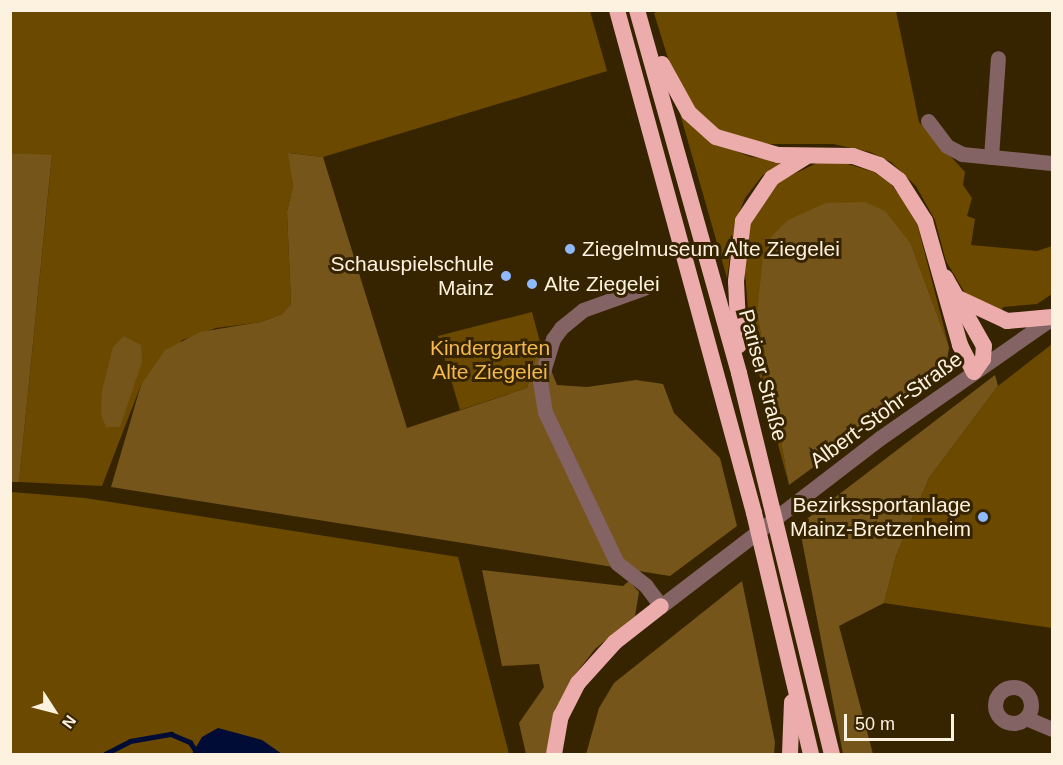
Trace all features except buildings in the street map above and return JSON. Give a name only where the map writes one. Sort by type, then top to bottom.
[{"type":"highway","name":"Pariser Straße","points":[[617,10],[754,513],[811,754]]},
{"type":"highway","name":"Pariser Straße","points":[[638,10],[740,373],[782,538],[832,754]]},
{"type":"highway","points":[[638,10],[669,81],[702,127],[753,151],[853,156],[879,165],[899,180],[919,208],[945,277],[960,345],[974,372],[983,359],[984,346],[945,277]]},
{"type":"highway","points":[[740,373],[736,280],[743,222],[755,196],[772,178],[809,155]]},
{"type":"highway","points":[[957,297],[1007,321],[1053,317]]},
{"type":"highway","points":[[554,754],[558,725],[578,683],[615,642],[662,606]]},
{"type":"highway","points":[[790,754],[793,680]]},
{"type":"street","points":[[991,156],[998,58]]},
{"type":"street","points":[[928,121],[956,152],[1053,164]]},
{"type":"street","points":[[644,288],[583,310],[561,328],[553,339],[540,381],[545,412],[617,563],[646,586],[662,606]]},
{"type":"street","name":"Albert-Stohr-Straße","points":[[662,606],[974,372],[1053,317]]},
{"type":"street","points":[[1026,718],[1053,729]]},
{"type":"green space","points":[[662,10],[896,11],[919,122],[965,172],[963,185],[972,198],[967,216],[975,219],[971,245],[1037,251],[1052,246],[1052,294],[1037,304],[1003,307],[1001,312],[965,293],[946,261],[935,220],[916,186],[891,162],[870,152],[833,144],[753,144],[720,131],[696,110],[670,65],[654,13]]},
{"type":"green space","points":[[11,11],[590,11],[607,71],[323,157],[289,153],[293,186],[287,212],[291,304],[282,314],[261,322],[216,328],[182,340],[141,385],[102,486],[19,482],[52,156],[11,153]]},
{"type":"green space","points":[[679,110],[725,147],[751,157],[778,159],[779,164],[762,176],[745,198],[735,223],[727,278]]},
{"type":"green space","points":[[841,162],[874,172],[890,183],[915,215],[949,347],[911,244],[757,313],[789,485],[751,344],[743,249],[749,220],[773,184],[817,163]]},
{"type":"green space","name":"Kindergarten Alte Ziegelei","points":[[532,312],[540,342],[527,388],[460,410],[438,336]]},
{"type":"green space","name":"Bezirkssportanlage Mainz-Bretzenheim","points":[[1052,344],[1052,628],[884,603],[896,556],[929,478],[998,386]]},
{"type":"green space","points":[[11,492],[85,498],[458,557],[509,754],[11,754]]},
{"type":"shaded area","points":[[11,153],[52,155],[19,482],[10,482]]},
{"type":"shaded area","points":[[288,153],[323,157],[407,428],[527,388],[540,342],[557,385],[587,387],[636,380],[663,384],[674,413],[720,458],[737,526],[670,576],[111,487],[141,385],[165,350],[200,332],[261,322],[282,314],[291,304],[287,212],[293,186]]},
{"type":"shaded area","points":[[865,202],[885,211],[911,244],[949,347],[947,361],[943,372],[789,485],[757,313],[763,257],[772,236],[788,220],[826,203]]},
{"type":"shaded area","points":[[124,336],[141,345],[142,362],[120,427],[106,427],[101,414],[102,391],[113,347]]},
{"type":"shaded area","points":[[995,375],[998,386],[929,478],[896,556],[884,603],[839,626],[873,754],[843,754],[799,525]]},
{"type":"shaded area","points":[[482,570],[623,586],[629,581],[639,592],[635,616],[595,649],[570,681],[554,717],[546,754],[526,754],[519,723],[544,687],[539,664],[502,666]]},
{"type":"shaded area","points":[[742,581],[775,742],[774,754],[586,754],[599,708],[614,683]]},
{"type":"water","points":[[218,728],[262,740],[282,754],[192,754],[202,737]]},
{"type":"waterway","points":[[105,754],[130,741],[171,734],[190,742],[198,754]]},
{"type":"place","name":"Ziegelmuseum Alte Ziegelei","points":[[570,249]]},
{"type":"place","name":"Schauspielschule Mainz","points":[[506,276]]},
{"type":"place","name":"Alte Ziegelei","points":[[532,284]]},
{"type":"place","name":"Bezirkssportanlage Mainz-Bretzenheim","points":[[983,517]]}]
